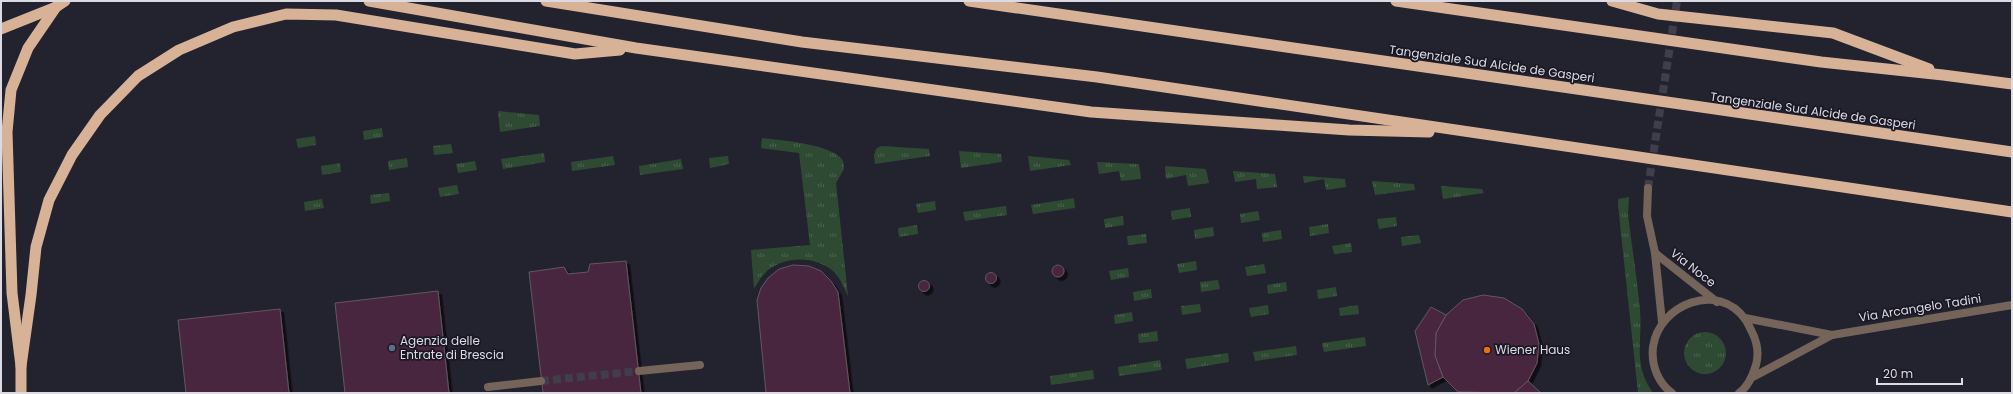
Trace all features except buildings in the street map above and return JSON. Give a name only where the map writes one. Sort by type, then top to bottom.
[{"type":"highway","points":[[369,1],[636,48],[1091,112],[1349,130],[1480,134]]},
{"type":"highway","points":[[546,1],[802,42],[1097,77],[2012,212]]},
{"type":"highway","name":"Tangenziale Sud Alcide de Gasperi","points":[[969,1],[2012,152]]},
{"type":"highway","points":[[1396,1],[1821,62],[2012,84]]},
{"type":"highway","points":[[1612,1],[1658,14],[1833,33],[1943,75]]},
{"type":"highway","points":[[1,29],[61,4]]},
{"type":"highway","points":[[21,393],[21,366],[12,293],[7,132],[11,90],[28,48],[61,4]]},
{"type":"highway","points":[[21,366],[36,248],[49,200],[72,155],[100,115],[138,76],[179,50],[233,27],[286,14],[336,15],[575,54],[636,48]]},
{"type":"street","name":"Via Noce","points":[[1648,188],[1647,216],[1654,253],[1662,322]]},
{"type":"street","name":"Via Noce","points":[[1654,253],[1717,302]]},
{"type":"street","points":[[1669,392],[1656,374],[1652,356],[1654,338],[1662,322],[1672,312],[1684,304],[1700,300],[1728,305],[1745,318],[1757,342],[1758,359],[1753,376],[1740,392]]},
{"type":"street","name":"Via Arcangelo Tadini","points":[[1753,376],[1832,335],[2012,305]]},
{"type":"street","name":"Via Arcangelo Tadini","points":[[1745,318],[1832,335]]},
{"type":"street","points":[[639,372],[700,365]]},
{"type":"street","points":[[488,387],[541,382]]},
{"type":"green space","points":[[498,111],[539,115],[540,126],[500,132]]},
{"type":"green space","points":[[382,128],[383,137],[364,140],[363,131]]},
{"type":"green space","points":[[315,136],[316,145],[298,148],[296,139]]},
{"type":"green space","points":[[762,138],[815,146],[835,153],[843,160],[844,169],[836,183],[848,296],[834,272],[827,266],[809,260],[780,263],[771,268],[763,276],[754,289],[751,250],[810,245],[799,153],[761,148]]},
{"type":"green space","points":[[451,144],[453,153],[434,155],[433,146]]},
{"type":"green space","points":[[881,146],[929,149],[930,156],[875,164],[874,155],[876,149]]},
{"type":"green space","points":[[959,151],[1001,154],[1002,162],[961,168]]},
{"type":"green space","points":[[544,153],[545,162],[503,169],[501,159]]},
{"type":"green space","points":[[613,156],[615,165],[572,171],[571,162]]},
{"type":"green space","points":[[728,156],[729,164],[710,168],[709,158]]},
{"type":"green space","points":[[1028,156],[1069,160],[1071,165],[1030,171]]},
{"type":"green space","points":[[407,158],[408,167],[389,170],[388,161]]},
{"type":"green space","points":[[681,159],[683,169],[640,175],[639,166]]},
{"type":"green space","points":[[475,161],[477,170],[458,173],[456,164]]},
{"type":"green space","points":[[1097,162],[1139,164],[1141,179],[1121,181],[1119,171],[1099,174]]},
{"type":"green space","points":[[340,163],[341,172],[322,175],[321,166]]},
{"type":"green space","points":[[1165,166],[1206,169],[1209,183],[1188,186],[1186,175],[1166,179]]},
{"type":"green space","points":[[1233,171],[1275,174],[1277,187],[1257,189],[1256,179],[1235,182]]},
{"type":"green space","points":[[1303,176],[1345,179],[1346,187],[1326,190],[1324,179],[1304,183]]},
{"type":"green space","points":[[1372,181],[1414,184],[1415,190],[1375,195]]},
{"type":"green space","points":[[457,185],[459,194],[440,197],[438,188]]},
{"type":"green space","points":[[1441,186],[1482,189],[1484,193],[1443,199]]},
{"type":"green space","points":[[389,193],[390,201],[371,204],[370,195]]},
{"type":"green space","points":[[1629,197],[1628,215],[1641,322],[1640,362],[1647,382],[1653,393],[1638,393],[1618,205],[1618,199]]},
{"type":"green space","points":[[1074,198],[1075,208],[1033,214],[1031,205]]},
{"type":"green space","points":[[322,199],[324,208],[305,211],[304,202]]},
{"type":"green space","points":[[935,201],[936,210],[918,213],[916,204]]},
{"type":"green space","points":[[1006,206],[1007,215],[965,221],[963,212]]},
{"type":"green space","points":[[1190,208],[1191,217],[1172,220],[1171,211]]},
{"type":"green space","points":[[1258,211],[1260,220],[1241,223],[1240,214]]},
{"type":"green space","points":[[1123,216],[1124,225],[1105,228],[1104,219]]},
{"type":"green space","points":[[1396,217],[1397,226],[1379,229],[1377,219]]},
{"type":"green space","points":[[1328,224],[1329,233],[1310,236],[1309,227]]},
{"type":"green space","points":[[917,225],[918,234],[899,237],[898,228]]},
{"type":"green space","points":[[1213,227],[1214,236],[1195,239],[1194,230]]},
{"type":"green space","points":[[1281,230],[1282,239],[1263,242],[1262,233]]},
{"type":"green space","points":[[1146,234],[1147,243],[1128,245],[1127,236]]},
{"type":"green space","points":[[1419,235],[1421,243],[1402,246],[1401,237]]},
{"type":"green space","points":[[1351,243],[1352,252],[1334,254],[1332,246]]},
{"type":"green space","points":[[1196,261],[1197,270],[1179,273],[1177,264]]},
{"type":"green space","points":[[1264,264],[1266,273],[1247,276],[1245,267]]},
{"type":"green space","points":[[1128,268],[1129,277],[1111,280],[1109,271]]},
{"type":"green space","points":[[1218,280],[1220,289],[1201,292],[1200,282]]},
{"type":"green space","points":[[1286,282],[1287,291],[1268,294],[1267,285]]},
{"type":"green space","points":[[1336,287],[1337,296],[1318,299],[1317,290]]},
{"type":"green space","points":[[1151,289],[1152,298],[1134,301],[1133,292]]},
{"type":"green space","points":[[1200,304],[1201,312],[1182,315],[1181,306]]},
{"type":"green space","points":[[1268,305],[1269,314],[1251,317],[1249,308]]},
{"type":"green space","points":[[1358,305],[1359,314],[1340,316],[1339,308]]},
{"type":"green space","points":[[1132,312],[1133,321],[1115,324],[1114,315]]},
{"type":"green space","points":[[1157,331],[1158,341],[1139,343],[1138,334]]},
{"type":"green space","points":[[1701,332],[1709,332],[1717,335],[1723,341],[1726,353],[1723,365],[1717,371],[1709,374],[1701,374],[1693,371],[1687,365],[1684,357],[1684,349],[1687,341],[1693,335]]},
{"type":"green space","points":[[1365,337],[1366,346],[1324,352],[1322,343]]},
{"type":"green space","points":[[1296,346],[1297,355],[1255,361],[1253,352]]},
{"type":"green space","points":[[1228,353],[1229,362],[1187,369],[1185,359]]},
{"type":"green space","points":[[1160,360],[1162,370],[1119,376],[1118,367]]},
{"type":"green space","points":[[1093,370],[1094,379],[1051,385],[1050,376]]},
{"type":"tunnel","points":[[1648,188],[1677,1]]},
{"type":"tunnel","points":[[541,381],[639,371]]},
{"type":"place","name":"Agenzia delle Entrate di Brescia","points":[[392,348]]},
{"type":"place","name":"Wiener Haus","points":[[1487,350]]}]
